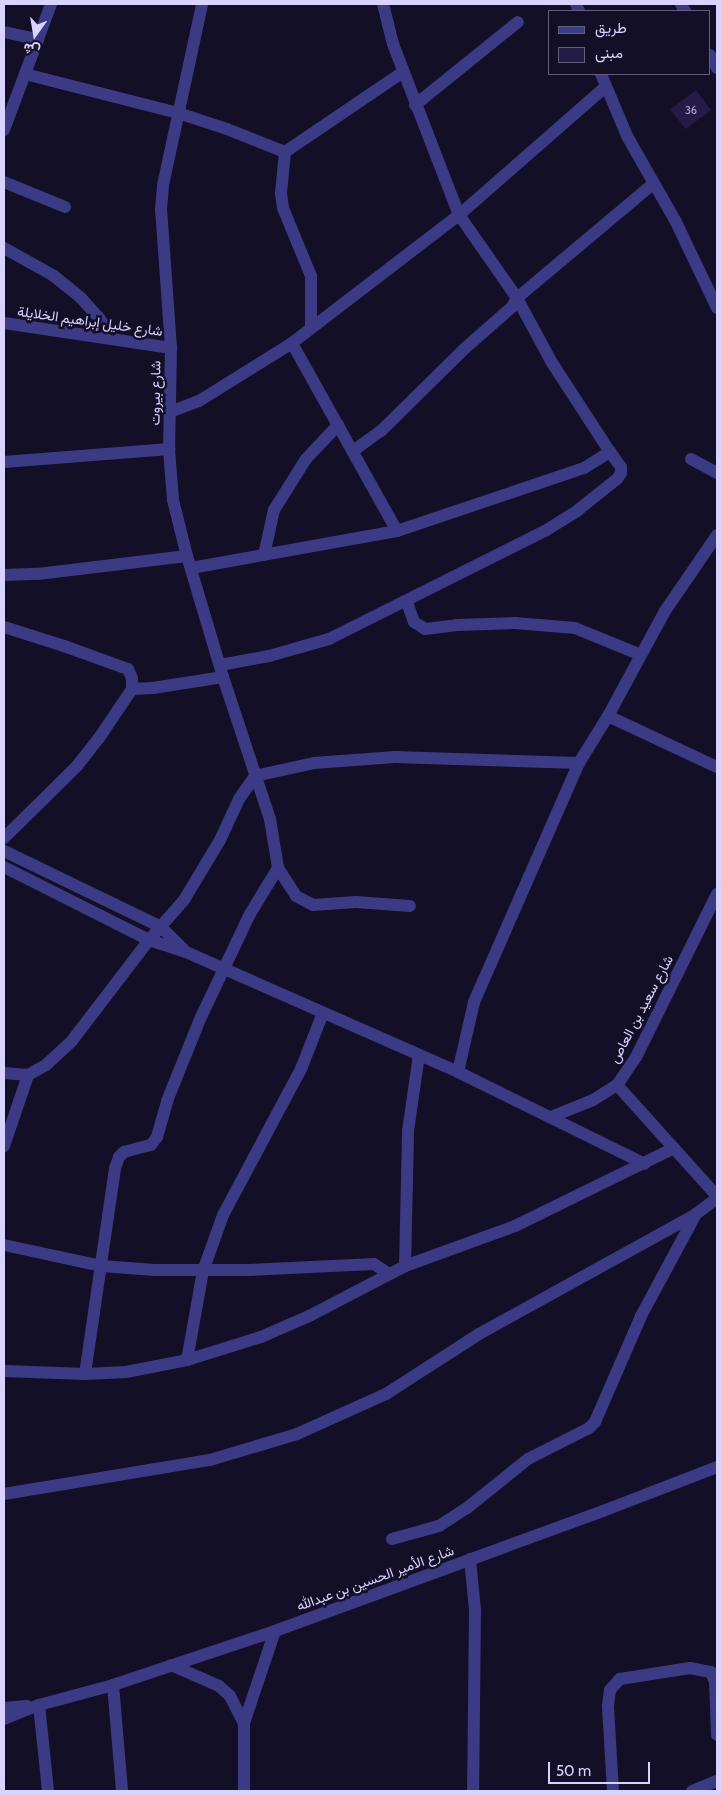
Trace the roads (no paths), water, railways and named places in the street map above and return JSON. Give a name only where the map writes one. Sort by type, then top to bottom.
[{"type":"street","points":[[4,130],[51,4]]},
{"type":"street","name":"شارع بيروت","points":[[202,4],[163,185],[161,209],[171,348],[169,449],[174,500],[189,562],[221,671],[270,819],[278,868]]},
{"type":"street","points":[[132,689],[153,688],[221,671],[329,639],[408,602],[545,531],[578,510],[617,480],[621,473],[621,467],[551,361],[517,298],[459,215],[403,72],[393,44],[383,4]]},
{"type":"street","points":[[415,105],[518,22]]},
{"type":"street","points":[[4,32],[38,39]]},
{"type":"street","points":[[711,57],[717,68]]},
{"type":"street","points":[[285,152],[403,72]]},
{"type":"street","points":[[25,74],[178,113],[227,129],[285,152]]},
{"type":"street","points":[[601,75],[627,136],[676,222],[717,308]]},
{"type":"street","points":[[170,412],[199,401],[292,343],[459,215],[605,87]]},
{"type":"street","points":[[285,152],[281,193],[283,208],[311,276],[311,327]]},
{"type":"street","points":[[4,182],[65,207]]},
{"type":"street","points":[[352,451],[381,431],[463,350],[512,307],[517,298],[653,184]]},
{"type":"street","points":[[4,248],[54,276],[99,318],[113,338]]},
{"type":"street","name":"شارع خليل إبراهيم الخلايلة","points":[[4,323],[171,348]]},
{"type":"street","points":[[292,343],[397,531]]},
{"type":"street","points":[[264,555],[274,510],[306,459],[338,425]]},
{"type":"street","points":[[4,462],[169,449]]},
{"type":"street","points":[[4,576],[264,555],[397,531],[584,468],[610,452]]},
{"type":"street","points":[[691,459],[717,474]]},
{"type":"street","points":[[458,1072],[474,1002],[579,763],[608,716],[665,611],[717,535]]},
{"type":"street","points":[[408,602],[414,622],[425,629],[457,625],[516,623],[575,628],[641,655]]},
{"type":"street","points":[[4,627],[64,646],[128,670],[132,678],[132,689],[99,738],[77,766],[4,838]]},
{"type":"street","points":[[608,716],[717,766]]},
{"type":"street","points":[[4,1073],[28,1075],[46,1065],[71,1042],[149,940],[184,900],[220,840],[239,799],[255,776],[314,764],[395,757],[579,763]]},
{"type":"street","points":[[4,851],[161,927],[186,952]]},
{"type":"street","points":[[4,867],[149,940],[186,952],[458,1072],[645,1164]]},
{"type":"street","points":[[85,1374],[118,1157],[124,1152],[151,1145],[157,1137],[167,1100],[201,1017],[250,914],[278,868],[296,896],[313,905],[356,902],[410,906]]},
{"type":"street","name":"شارع سعيد بن العاص","points":[[717,894],[636,1057],[617,1085],[717,1197]]},
{"type":"street","points":[[187,1360],[202,1271],[222,1216],[302,1069],[323,1013]]},
{"type":"street","points":[[405,1266],[408,1131],[419,1055]]},
{"type":"street","points":[[4,1146],[28,1075]]},
{"type":"street","points":[[551,1118],[593,1100],[617,1085]]},
{"type":"street","points":[[4,1371],[85,1374],[126,1372],[187,1360],[261,1337],[311,1315],[405,1266],[515,1226],[645,1164],[674,1148]]},
{"type":"street","points":[[4,1494],[210,1460],[297,1434],[386,1394],[479,1334],[541,1298],[696,1214],[717,1197]]},
{"type":"street","points":[[392,1540],[439,1526],[468,1508],[528,1459],[589,1428],[595,1422],[641,1316],[696,1214]]},
{"type":"street","points":[[4,1245],[101,1266],[202,1271],[374,1264],[389,1274]]},
{"type":"street","name":"شارع الأمير الحسين بن عبدالله","points":[[4,1719],[39,1705],[113,1685],[275,1631],[603,1511],[717,1467]]},
{"type":"street","points":[[470,1559],[475,1610],[473,1791]]},
{"type":"street","points":[[244,1791],[244,1723],[275,1631]]},
{"type":"street","points":[[170,1665],[219,1686],[230,1696],[244,1723]]},
{"type":"street","points":[[613,1791],[608,1706],[610,1690],[620,1679],[690,1668],[711,1672],[715,1682],[717,1735]]},
{"type":"street","points":[[113,1685],[122,1791]]},
{"type":"street","points":[[39,1705],[48,1791]]},
{"type":"street","name":"شارع الأمير الحسين بن عبدالله","points":[[4,1708],[39,1705]]},
{"type":"street","points":[[692,1791],[717,1781]]}]
